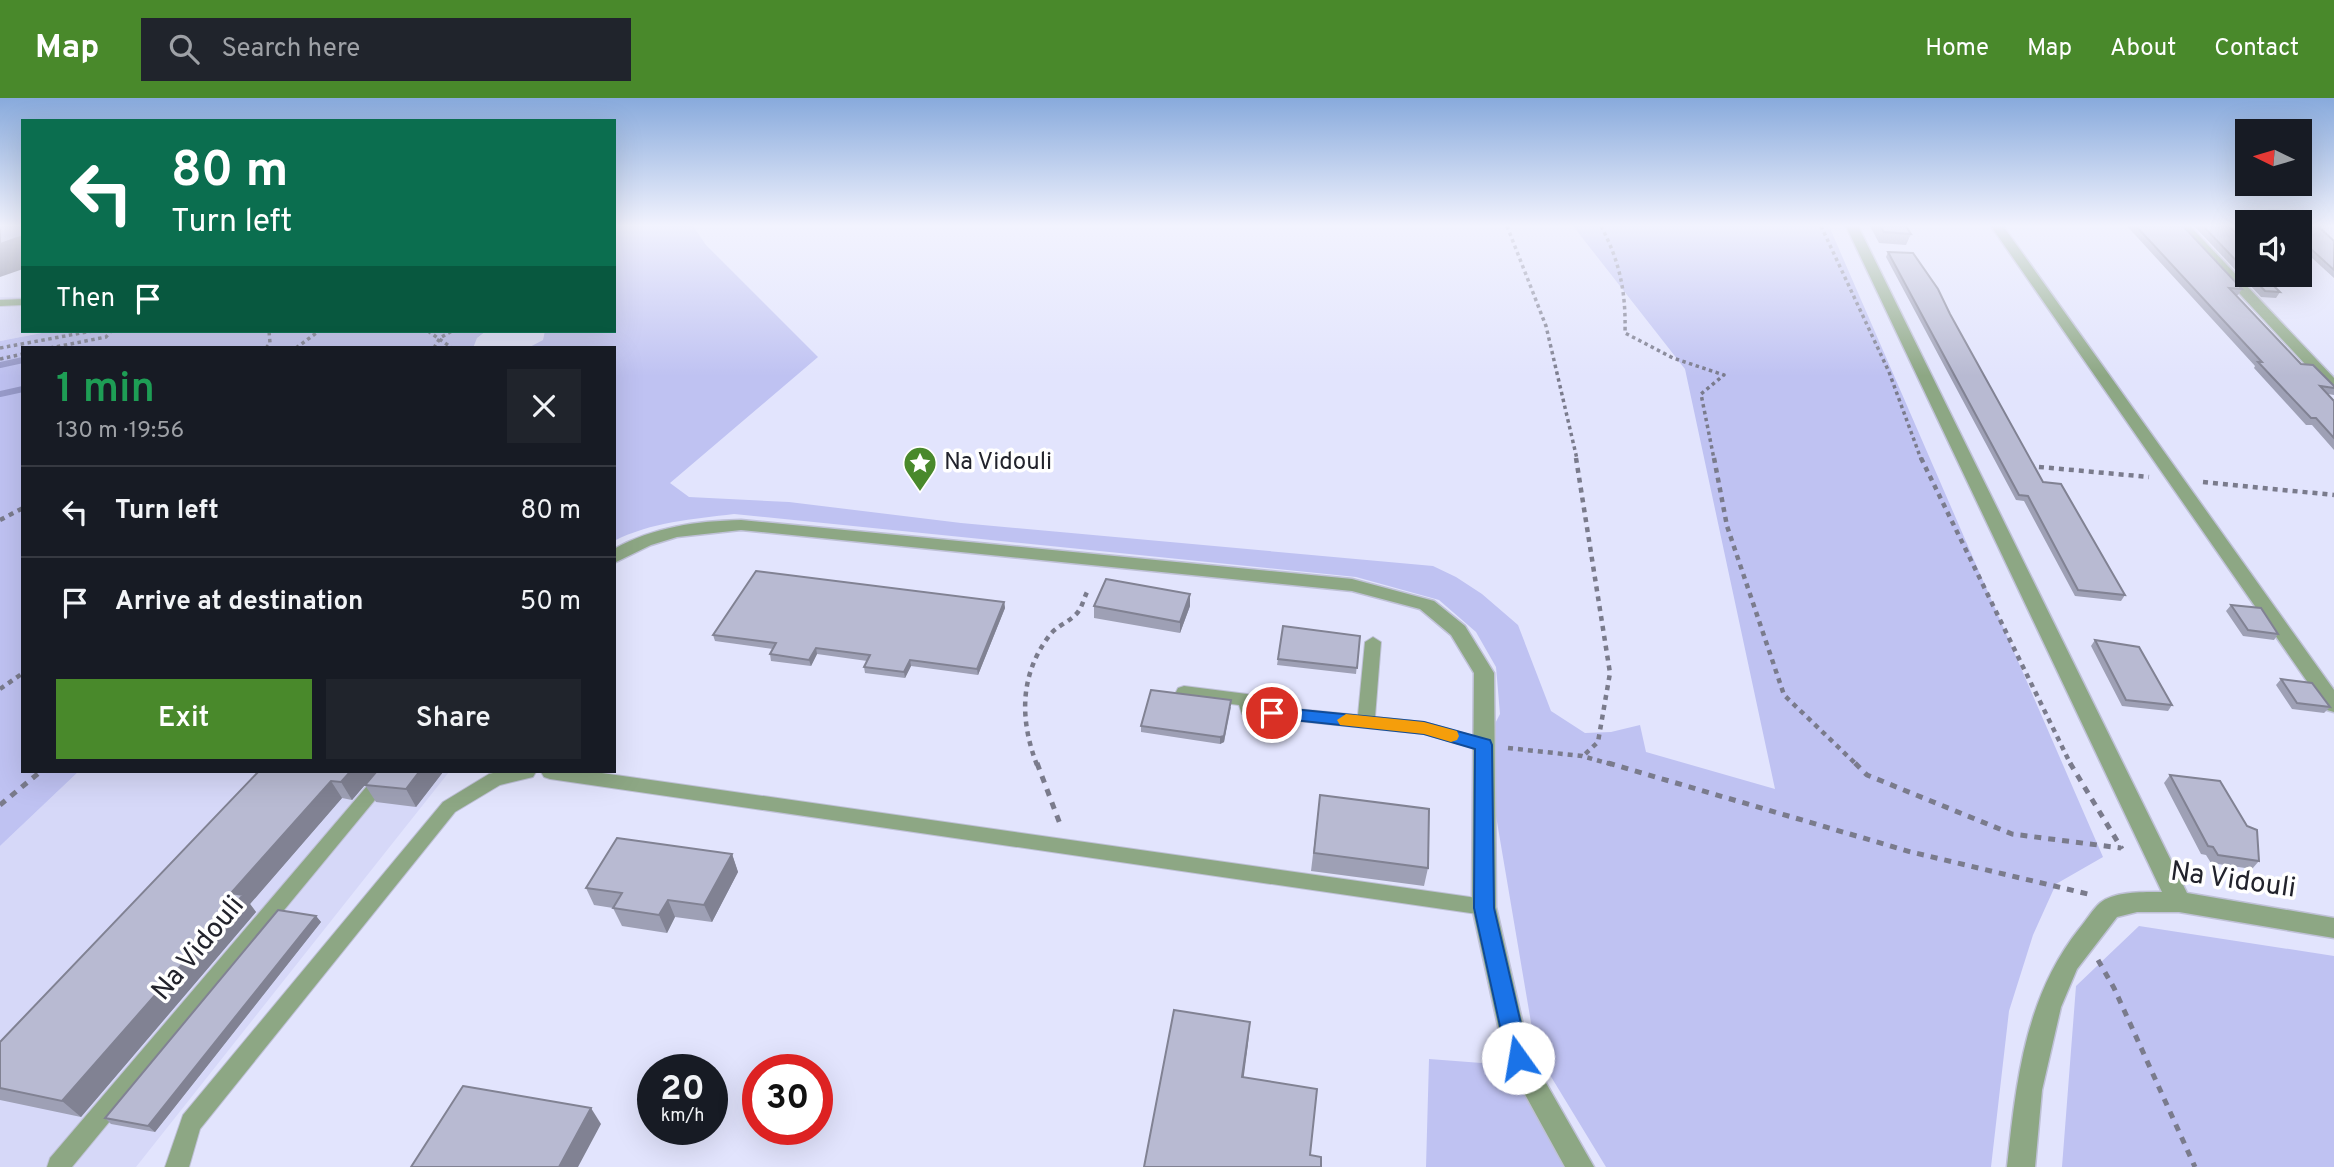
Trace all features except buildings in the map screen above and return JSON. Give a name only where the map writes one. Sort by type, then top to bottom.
[{"type":"street","points":[[1876,276],[2179,902]]},
{"type":"street","points":[[2032,276],[2334,705]]},
{"type":"street","points":[[2230,276],[2334,387]]},
{"type":"street","points":[[616,556],[660,534],[703,526],[741,525],[1352,585],[1427,605],[1458,631],[1484,673],[1484,908],[1518,1058],[1580,1167]]},
{"type":"street","name":"Na Vidouli","points":[[2109,909],[2137,902],[2179,902],[2334,928]]},
{"type":"street","points":[[2021,1167],[2029,1090],[2048,1007],[2067,963],[2109,909]]},
{"type":"lane","points":[[0,303],[21,302]]},
{"type":"lane","points":[[1366,722],[1373,642]]},
{"type":"lane","points":[[1184,692],[1247,700],[1248,710],[1424,728],[1484,745]]},
{"type":"lane","name":"Na Vidouli","points":[[58,1166],[388,773]]},
{"type":"lane","points":[[177,1167],[191,1123],[449,807],[495,779],[522,773]]},
{"type":"lane","points":[[557,773],[1484,908]]},
{"type":"path","points":[[1526,276],[1546,326],[1577,460],[1610,673],[1598,742],[1582,756]]},
{"type":"path","points":[[1623,276],[1626,291],[1625,333],[1673,358],[1724,375],[1701,394],[1727,526],[1784,695],[1867,775],[2012,834],[2121,848]]},
{"type":"path","points":[[1844,276],[1889,372],[1908,429],[2072,768],[2121,848],[2131,857]]},
{"type":"path","points":[[0,348],[81,333]]},
{"type":"path","points":[[60,346],[106,337],[109,333]]},
{"type":"path","points":[[299,346],[316,333]]},
{"type":"path","points":[[431,333],[450,346]]},
{"type":"path","points":[[435,346],[440,338],[449,333]]},
{"type":"path","points":[[0,359],[21,354]]},
{"type":"path","points":[[0,520],[21,509]]},
{"type":"path","points":[[1069,848],[1030,744],[1023,708],[1035,659],[1049,634],[1078,612],[1087,592]]},
{"type":"path","points":[[0,689],[21,674]]},
{"type":"path","points":[[1484,745],[1582,756],[1911,852],[2032,882],[2090,892],[2109,909]]},
{"type":"path","points":[[0,805],[39,773]]},
{"type":"path","points":[[2085,938],[2114,988],[2195,1167]]},
{"type":"shaded area","points":[[616,276],[737,276],[818,357],[670,483],[689,497],[789,502],[961,523],[1433,566],[1482,594],[1518,625],[1551,711],[1585,733],[1611,732],[1640,725],[1646,752],[1775,789],[1685,369],[1612,276],[1851,276],[2103,857],[2056,884],[2033,935],[2009,1011],[1991,1167],[1606,1167],[1536,1052],[1484,745],[1500,714],[1496,667],[1476,632],[1439,600],[1356,577],[734,514],[657,525],[616,540],[616,346],[532,346],[543,340],[545,333],[616,333]]},
{"type":"shaded area","points":[[0,297],[21,297],[21,333],[42,333],[0,341]]},
{"type":"shaded area","points":[[42,333],[483,333],[477,338],[474,346],[21,346],[21,773],[77,773],[0,846],[0,341]]},
{"type":"shaded area","points":[[77,773],[448,773],[136,1167],[0,1167],[0,846]]},
{"type":"shaded area","points":[[2139,926],[2334,956],[2334,1167],[2062,1167],[2076,986]]},
{"type":"shaded area","points":[[1429,1059],[1508,1065],[1564,1167],[1426,1167]]},
{"type":"waterway","points":[[0,365],[21,360]]},
{"type":"waterway","points":[[0,394],[21,389]]},
{"type":"slow traffic","points":[[1346,720],[1424,728],[1451,736]]},
{"type":"place","name":"Na Vidouli","points":[[920,493]]},
{"type":"route","points":[[1272,713],[1424,728],[1484,745],[1484,908],[1518,1058]]}]
